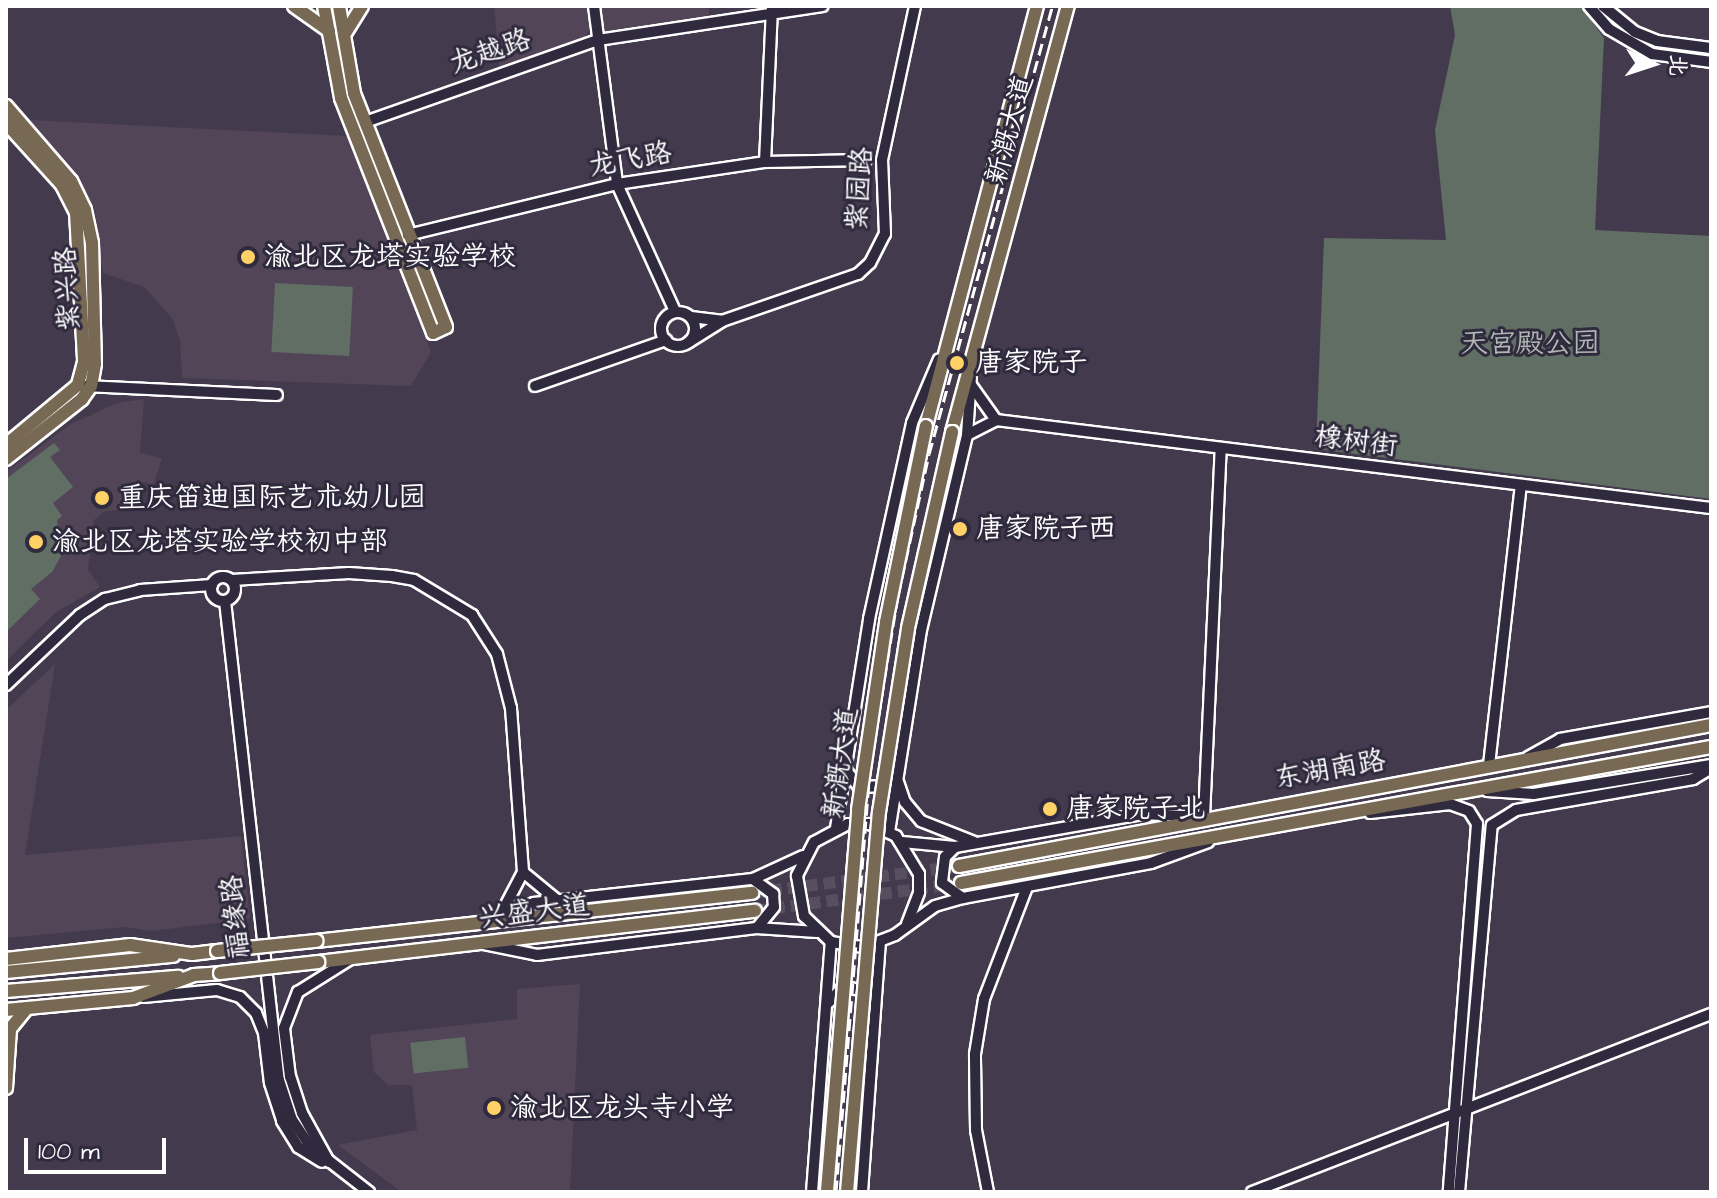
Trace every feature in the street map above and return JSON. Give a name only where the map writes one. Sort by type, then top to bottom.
[{"type":"main road","points":[[294,6],[329,31]]},
{"type":"main road","points":[[324,6],[341,98],[433,333],[446,327],[365,122],[339,6]]},
{"type":"main road","points":[[344,35],[362,6]]},
{"type":"main road","name":"新溉大道","points":[[827,1192],[858,810],[886,622],[945,346],[1037,6]]},
{"type":"main road","name":"新溉大道","points":[[847,1192],[879,812],[908,628],[952,432],[1068,6]]},
{"type":"main road","name":"紫兴路","points":[[6,106],[71,181],[85,210],[93,278],[85,386]]},
{"type":"main road","name":"紫兴路","points":[[6,123],[62,185],[76,212],[85,386]]},
{"type":"main road","points":[[6,445],[85,386]]},
{"type":"main road","points":[[6,459],[85,386]]},
{"type":"main road","name":"东湖南路","points":[[959,866],[1204,817],[1711,725]]},
{"type":"main road","name":"东湖南路","points":[[961,883],[1213,840],[1711,747]]},
{"type":"main road","name":"兴盛大道","points":[[192,954],[478,926],[752,886]]},
{"type":"main road","name":"兴盛大道","points":[[194,975],[755,911]]},
{"type":"main road","points":[[7,958],[130,945],[192,954]]},
{"type":"main road","points":[[6,972],[192,954]]},
{"type":"main road","points":[[6,991],[194,975]]},
{"type":"main road","points":[[6,1010],[133,998],[194,975]]},
{"type":"main road","points":[[6,1088],[10,1029],[27,1008]]},
{"type":"street","points":[[594,6],[617,184],[675,311],[691,317],[722,321]]},
{"type":"street","name":"龙越路","points":[[365,122],[598,40],[771,11],[822,6]]},
{"type":"street","points":[[1589,6],[1609,29],[1652,54],[1711,62]]},
{"type":"street","points":[[1603,6],[1635,32],[1657,41],[1711,48]]},
{"type":"street","name":"紫园路","points":[[722,321],[858,274],[885,234],[883,178],[886,140],[914,8]]},
{"type":"street","points":[[765,162],[771,11]]},
{"type":"street","points":[[883,178],[866,160],[886,140]]},
{"type":"street","name":"龙飞路","points":[[408,235],[617,184],[765,162],[866,160]]},
{"type":"street","points":[[666,340],[662,322],[675,311]]},
{"type":"street","points":[[689,342],[695,333],[691,317]]},
{"type":"street","points":[[535,386],[666,340],[679,346],[722,321]]},
{"type":"street","name":"新溉大道","points":[[836,828],[869,619],[912,423],[945,346]]},
{"type":"street","name":"新溉大道","points":[[889,832],[921,630],[967,435],[972,359]]},
{"type":"street","points":[[967,435],[996,420],[970,383]]},
{"type":"street","points":[[85,386],[277,395]]},
{"type":"street","name":"橡树街","points":[[996,420],[1711,508]]},
{"type":"street","points":[[902,842],[955,847],[1142,814],[1204,817],[1221,449]]},
{"type":"street","points":[[1489,765],[1521,486]]},
{"type":"street","points":[[6,685],[80,615],[105,599],[140,590],[212,585],[219,577],[232,580],[349,573],[414,580],[472,615],[497,654],[508,695],[523,872],[499,918]]},
{"type":"street","name":"福缘路","points":[[232,580],[234,594],[225,601],[279,1080],[291,1118],[332,1167],[369,1192]]},
{"type":"street","points":[[212,585],[213,595],[225,601]]},
{"type":"street","points":[[1524,759],[1560,739],[1711,712]]},
{"type":"street","points":[[1534,794],[1711,767]]},
{"type":"street","points":[[1483,833],[1505,814],[1553,802],[1693,779],[1711,767]]},
{"type":"street","points":[[844,768],[859,787],[868,789],[887,786],[896,776],[905,802],[921,821],[976,843]]},
{"type":"street","points":[[1553,802],[1594,785]]},
{"type":"street","points":[[1477,791],[1603,793]]},
{"type":"street","points":[[1355,812],[1450,804],[1469,811],[1483,833],[1460,1111],[1449,1192]]},
{"type":"street","points":[[752,886],[803,856],[814,842],[836,828],[869,824],[889,832],[902,842],[919,874],[919,892],[907,924]]},
{"type":"street","points":[[803,856],[797,897],[817,932],[831,942],[847,947],[880,943],[907,924],[963,898],[1151,863],[1213,840]]},
{"type":"street","points":[[955,847],[945,857],[942,883],[963,898]]},
{"type":"street","points":[[523,872],[558,901]]},
{"type":"street","points":[[478,926],[534,903],[752,886],[773,894],[774,907],[756,928]]},
{"type":"street","points":[[988,1192],[976,1130],[975,1054],[984,999],[1027,887]]},
{"type":"street","points":[[478,943],[537,955],[756,928],[817,932]]},
{"type":"street","points":[[812,1192],[831,942]]},
{"type":"street","points":[[862,1192],[880,943]]},
{"type":"street","points":[[332,1167],[302,1113],[290,1077],[284,1028],[298,992],[353,958]]},
{"type":"street","points":[[827,1006],[844,986],[858,986],[876,1008]]},
{"type":"street","points":[[133,998],[217,990],[240,997],[256,1013],[264,1033],[270,1083],[291,1136],[309,1156],[332,1167]]},
{"type":"street","points":[[1252,1192],[1711,1014]]},
{"type":"street","points":[[1459,1192],[1460,1111]]},
{"type":"shaded area","points":[[494,6],[587,6],[590,29],[581,42],[500,70]]},
{"type":"shaded area","points":[[599,6],[709,6],[709,20],[609,34],[602,28]]},
{"type":"shaded area","name":"渝北区龙塔实验学校","points":[[30,120],[347,136],[431,352],[411,386],[182,378],[180,340],[172,318],[144,287],[103,273],[94,206],[76,176]]},
{"type":"shaded area","points":[[144,399],[140,452],[162,459],[153,485],[143,482],[120,510],[105,511],[94,520],[88,570],[100,587],[56,612],[6,661],[6,472],[71,424],[117,403]]},
{"type":"shaded area","points":[[55,664],[25,855],[241,836],[250,919],[151,931],[125,927],[6,938],[6,710]]},
{"type":"shaded area","name":"渝北区龙头寺小学","points":[[580,984],[570,1192],[402,1192],[338,1145],[417,1130],[412,1085],[388,1085],[374,1072],[370,1035],[517,1019],[517,989]]},
{"type":"green space","name":"天宫殿公园","points":[[1450,6],[1581,6],[1604,38],[1595,230],[1711,236],[1711,499],[1316,449],[1324,238],[1446,240],[1435,130],[1455,35]]},
{"type":"green space","points":[[275,283],[353,287],[349,356],[271,352]]},
{"type":"green space","name":"渝北区龙塔实验学校初中部","points":[[54,443],[60,450],[50,457],[73,487],[53,503],[62,516],[57,520],[61,556],[52,572],[31,589],[40,599],[6,632],[6,479]]},
{"type":"green space","points":[[465,1037],[468,1068],[414,1074],[410,1043]]},
{"type":"tunnel","points":[[752,893],[959,866]]},
{"type":"tunnel","points":[[755,911],[961,883]]},
{"type":"railway","points":[[836,1192],[870,768],[898,596],[929,454],[1052,6]]},
{"type":"place","name":"渝北区龙塔实验学校","points":[[248,257]]},
{"type":"place","name":"唐家院子","points":[[957,363]]},
{"type":"place","name":"重庆笛迪国际艺术幼儿园","points":[[102,498]]},
{"type":"place","name":"唐家院子西","points":[[960,529]]},
{"type":"place","name":"渝北区龙塔实验学校初中部","points":[[36,542]]},
{"type":"place","name":"唐家院子北","points":[[1050,809]]},
{"type":"place","name":"渝北区龙头寺小学","points":[[494,1108]]}]
